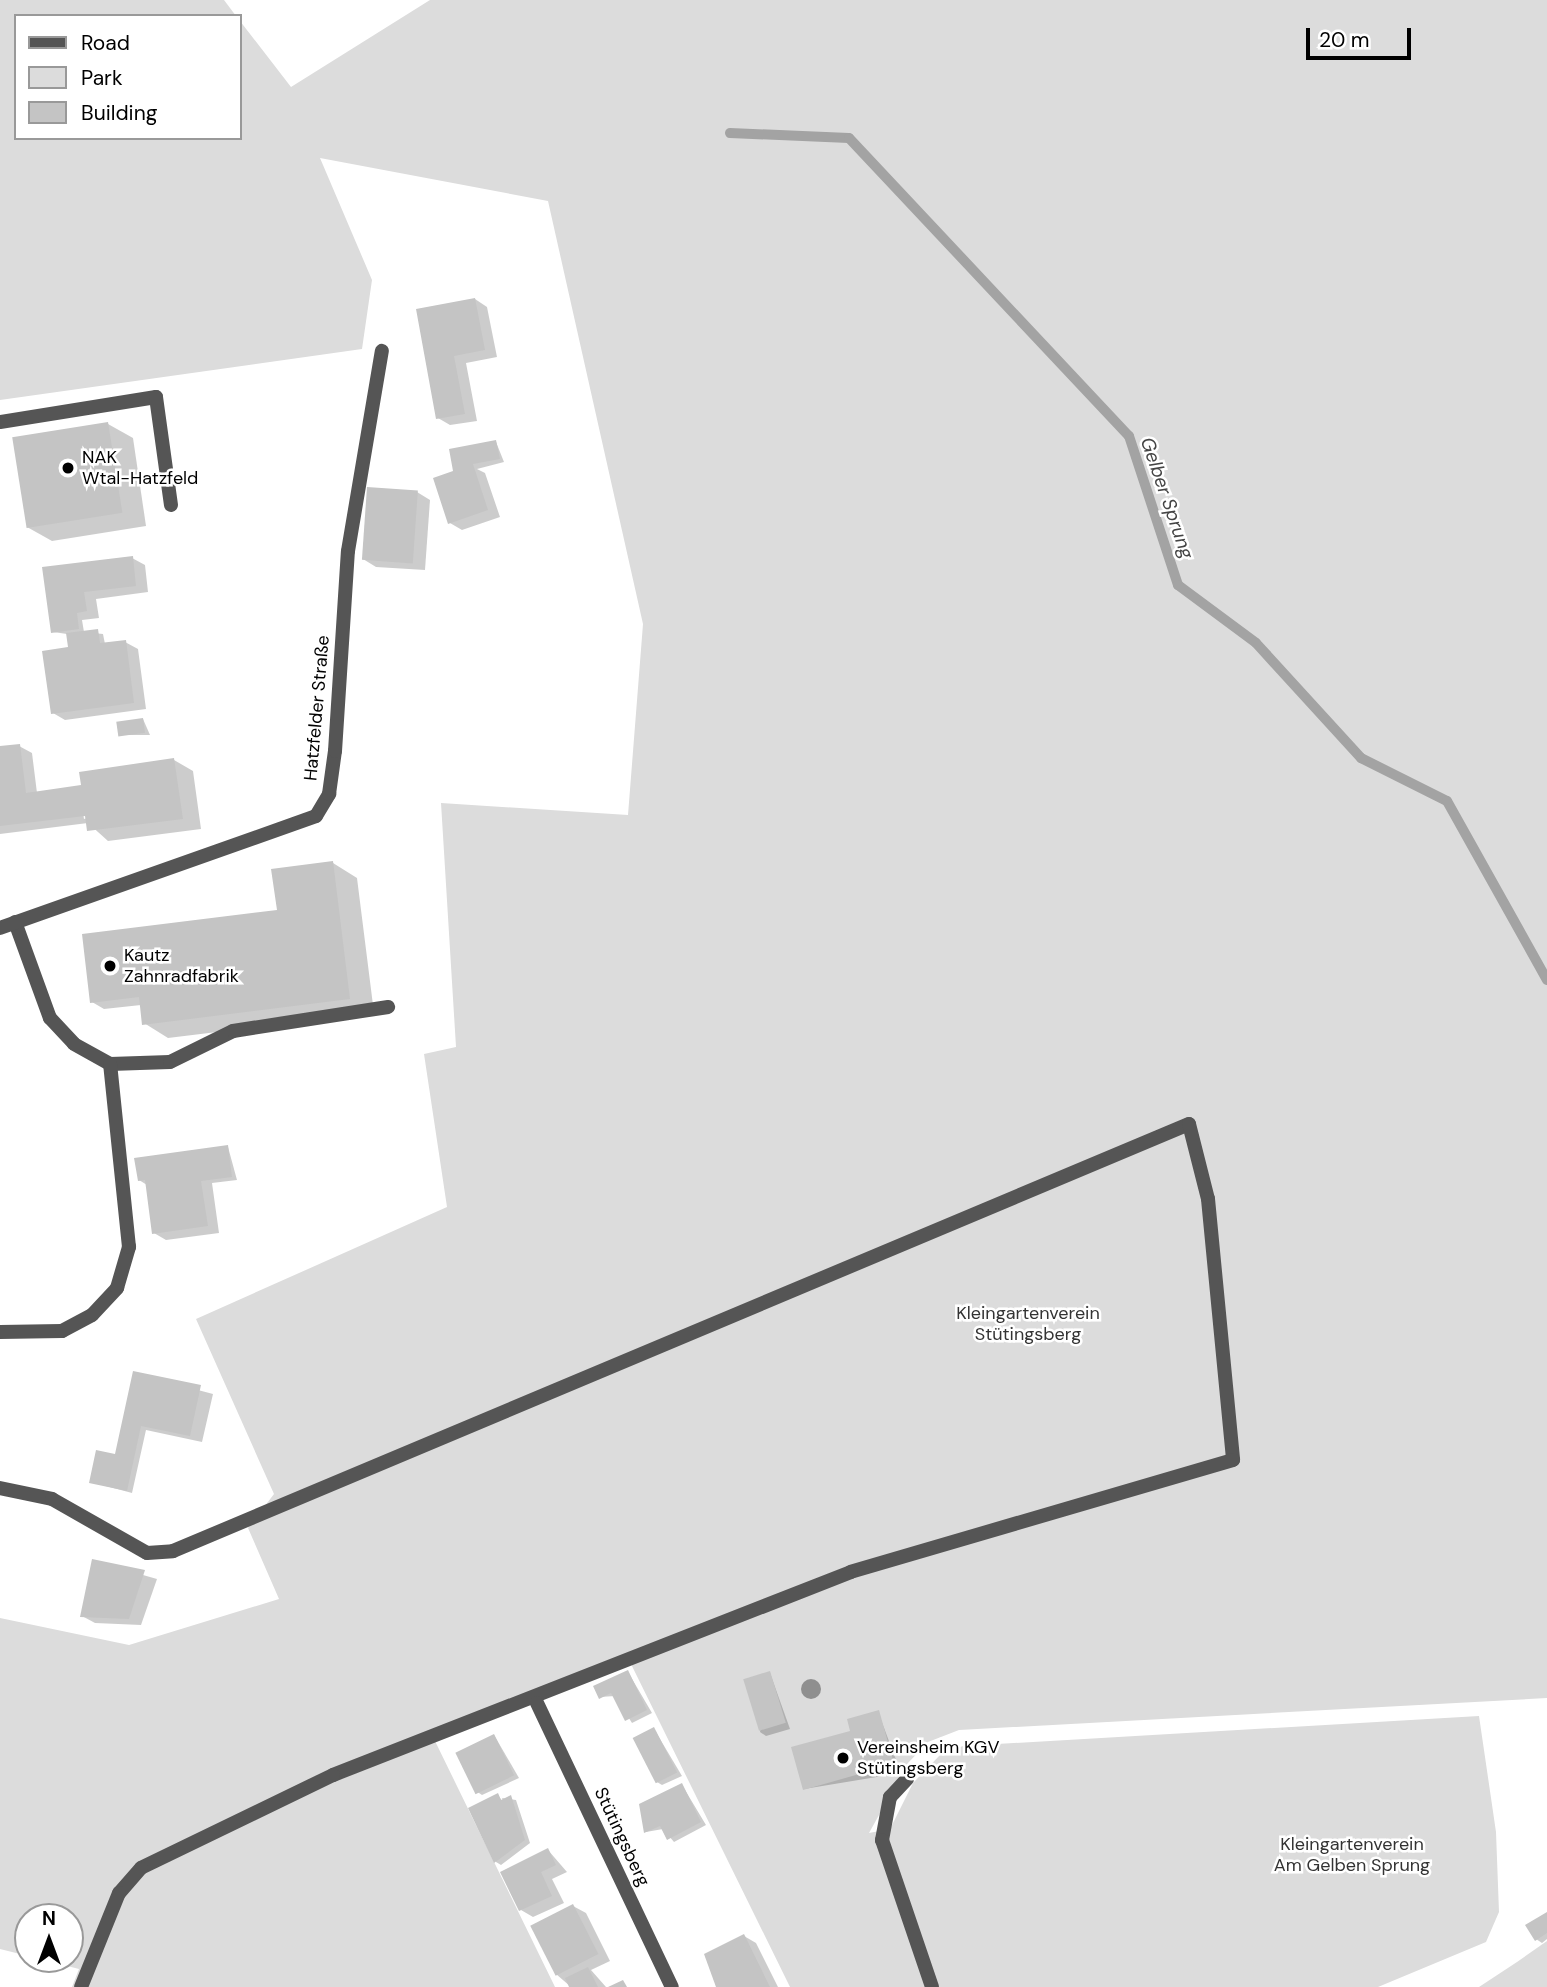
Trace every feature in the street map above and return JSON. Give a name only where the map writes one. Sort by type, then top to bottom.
[{"type":"street","name":"Hatzfelder Straße","points":[[0,928],[316,816],[329,794],[335,751],[348,551],[382,351]]},
{"type":"street","points":[[0,422],[156,397],[171,505]]},
{"type":"street","points":[[15,922],[50,1018],[74,1044],[110,1064],[170,1062],[233,1031],[388,1007]]},
{"type":"street","points":[[0,1332],[62,1331],[92,1315],[117,1288],[129,1247],[110,1064]]},
{"type":"street","points":[[0,1488],[52,1499],[147,1553],[173,1551],[1189,1124],[1208,1199],[1233,1460],[851,1572],[333,1775],[141,1868],[119,1893],[81,1987]]},
{"type":"street","name":"Stütingsberg","points":[[537,1703],[671,1987]]},
{"type":"street","points":[[907,1779],[890,1797],[882,1840],[932,1987]]},
{"type":"green space","points":[[0,0],[224,0],[234,14],[14,14],[14,140],[242,140],[242,24],[291,87],[430,0],[1547,0],[1547,1698],[959,1730],[928,1742],[908,1763],[869,1833],[890,1829],[913,1783],[941,1754],[963,1746],[1479,1716],[1496,1832],[1499,1912],[1486,1942],[1378,1987],[790,1987],[631,1664],[435,1741],[555,1987],[72,1987],[77,1973],[84,1973],[84,1903],[14,1903],[14,1952],[0,1949],[0,1618],[129,1645],[279,1599],[248,1528],[274,1494],[196,1319],[447,1207],[424,1054],[456,1047],[441,803],[628,815],[643,624],[548,201],[320,158],[372,280],[362,349],[0,400]]},
{"type":"green space","points":[[1547,1941],[1547,1987],[1479,1987],[1517,1962]]},
{"type":"building","points":[[475,298],[485,350],[454,356],[465,414],[436,419],[416,309]]},
{"type":"building","name":"NAK Wtal-Hatzfeld","points":[[108,422],[122,513],[27,528],[12,437]]},
{"type":"building","points":[[496,440],[500,459],[473,464],[488,510],[448,524],[433,478],[453,471],[449,449]]},
{"type":"building","points":[[367,487],[418,491],[413,563],[362,560]]},
{"type":"building","points":[[133,556],[136,586],[84,592],[87,611],[77,613],[79,629],[51,633],[42,567]]},
{"type":"building","points":[[98,629],[100,643],[126,640],[134,703],[51,714],[42,651],[68,647],[66,633]]},
{"type":"building","points":[[143,718],[145,733],[118,737],[116,722]]},
{"type":"building","points":[[20,744],[26,793],[81,785],[79,772],[174,758],[183,819],[87,831],[85,816],[0,826],[0,746]]},
{"type":"building","points":[[333,861],[350,999],[142,1025],[139,997],[90,1003],[82,934],[277,910],[271,869]]},
{"type":"building","points":[[228,1145],[232,1177],[201,1181],[208,1226],[152,1234],[145,1180],[138,1181],[134,1158]]},
{"type":"building","points":[[133,1371],[201,1385],[190,1436],[141,1426],[127,1491],[89,1483],[96,1450],[115,1454]]},
{"type":"building","points":[[92,1559],[145,1570],[129,1619],[80,1617]]},
{"type":"building","points":[[628,1670],[647,1710],[625,1721],[611,1693],[599,1699],[593,1686]]},
{"type":"building","points":[[770,1671],[786,1723],[759,1731],[743,1679]]},
{"type":"building","name":"Vereinsheim KGV Stütingsberg","points":[[879,1710],[896,1771],[879,1775],[877,1769],[803,1790],[791,1747],[850,1731],[847,1719]]},
{"type":"building","points":[[654,1727],[677,1772],[656,1783],[633,1738]]},
{"type":"building","points":[[494,1734],[514,1775],[476,1794],[455,1753]]},
{"type":"building","points":[[682,1783],[701,1822],[667,1840],[660,1826],[644,1833],[639,1804]]},
{"type":"building","points":[[498,1793],[501,1800],[511,1795],[525,1840],[494,1863],[468,1808]]},
{"type":"building","points":[[548,1848],[556,1865],[541,1872],[552,1896],[519,1911],[500,1872]]},
{"type":"building","points":[[573,1904],[598,1954],[556,1976],[530,1926]]},
{"type":"building","points":[[1547,1912],[1547,1933],[1535,1941],[1525,1925]]},
{"type":"building","points":[[744,1934],[770,1987],[716,1987],[704,1954]]},
{"type":"building","points":[[588,1967],[598,1987],[569,1987],[565,1978]]},
{"type":"building","points":[[623,1980],[627,1987],[608,1987]]},
{"type":"waterway","name":"Gelber Sprung","points":[[730,133],[849,138],[1129,436],[1178,585],[1256,643],[1361,758],[1447,801],[1547,980]]},
{"type":"place","name":"NAK Wtal-Hatzfeld","points":[[68,468]]},
{"type":"place","name":"Kautz Zahnradfabrik","points":[[110,966]]},
{"type":"place","name":"Vereinsheim KGV Stütingsberg","points":[[843,1758]]},
{"type":"park label","name":"Kleingartenverein Stütingsberg","points":[[1028,1324]]},
{"type":"park label","name":"Kleingartenverein Am Gelben Sprung","points":[[1352,1855]]}]
